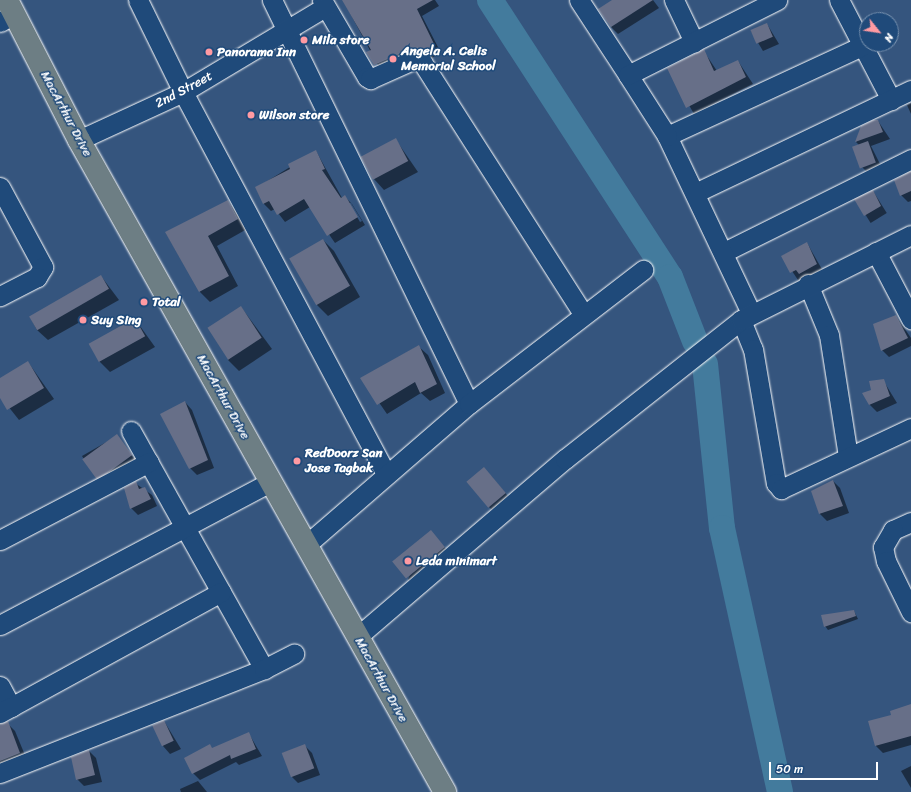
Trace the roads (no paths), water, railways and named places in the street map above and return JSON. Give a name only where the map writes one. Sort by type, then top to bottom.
[{"type":"main road","name":"MacArthur Drive","points":[[7,12],[444,792]]},
{"type":"street","points":[[138,0],[183,92],[386,473]]},
{"type":"street","points":[[272,0],[469,404]]},
{"type":"street","points":[[579,0],[667,136],[724,252],[746,316],[776,483],[788,489],[848,456],[911,428]]},
{"type":"street","points":[[674,0],[694,42]]},
{"type":"street","points":[[628,75],[694,42],[746,6],[777,0]]},
{"type":"street","points":[[839,0],[859,40]]},
{"type":"street","points":[[324,4],[367,77],[370,79],[416,59],[422,62],[583,314]]},
{"type":"street","name":"2nd Street","points":[[79,140],[183,92],[287,29],[324,4]]},
{"type":"street","points":[[667,136],[859,47]]},
{"type":"street","points":[[865,52],[892,100]]},
{"type":"street","points":[[695,193],[911,90]]},
{"type":"street","points":[[724,252],[911,159]]},
{"type":"street","points":[[0,296],[38,277],[43,267],[1,194]]},
{"type":"street","points":[[357,637],[565,459],[746,316],[808,284],[911,235]]},
{"type":"street","points":[[876,252],[911,319]]},
{"type":"street","points":[[306,545],[386,473],[469,404],[583,314],[643,270]]},
{"type":"street","points":[[808,284],[829,335],[848,456]]},
{"type":"street","points":[[131,431],[185,525],[264,669]]},
{"type":"street","points":[[0,540],[149,462]]},
{"type":"street","points":[[0,625],[185,525],[270,482]]},
{"type":"street","points":[[911,522],[893,530],[883,547],[886,561],[911,612]]},
{"type":"street","points":[[0,686],[5,710],[221,592]]},
{"type":"street","points":[[0,773],[264,669],[294,654]]},
{"type":"waterway","points":[[490,0],[670,277],[695,341]]},
{"type":"waterway","points":[[705,364],[722,528],[780,792]]},
{"type":"place","name":"Mila store","points":[[304,40]]},
{"type":"place","name":"Panorama Inn","points":[[209,52]]},
{"type":"place","name":"Angela A. Celis Memorial School","points":[[393,59]]},
{"type":"place","name":"Wilson store","points":[[251,115]]},
{"type":"place","name":"Total","points":[[144,302]]},
{"type":"place","name":"Suy Sing","points":[[83,320]]},
{"type":"place","name":"RedDoorz San Jose Tagbak","points":[[297,461]]},
{"type":"place","name":"Leda minimart","points":[[408,561]]}]
